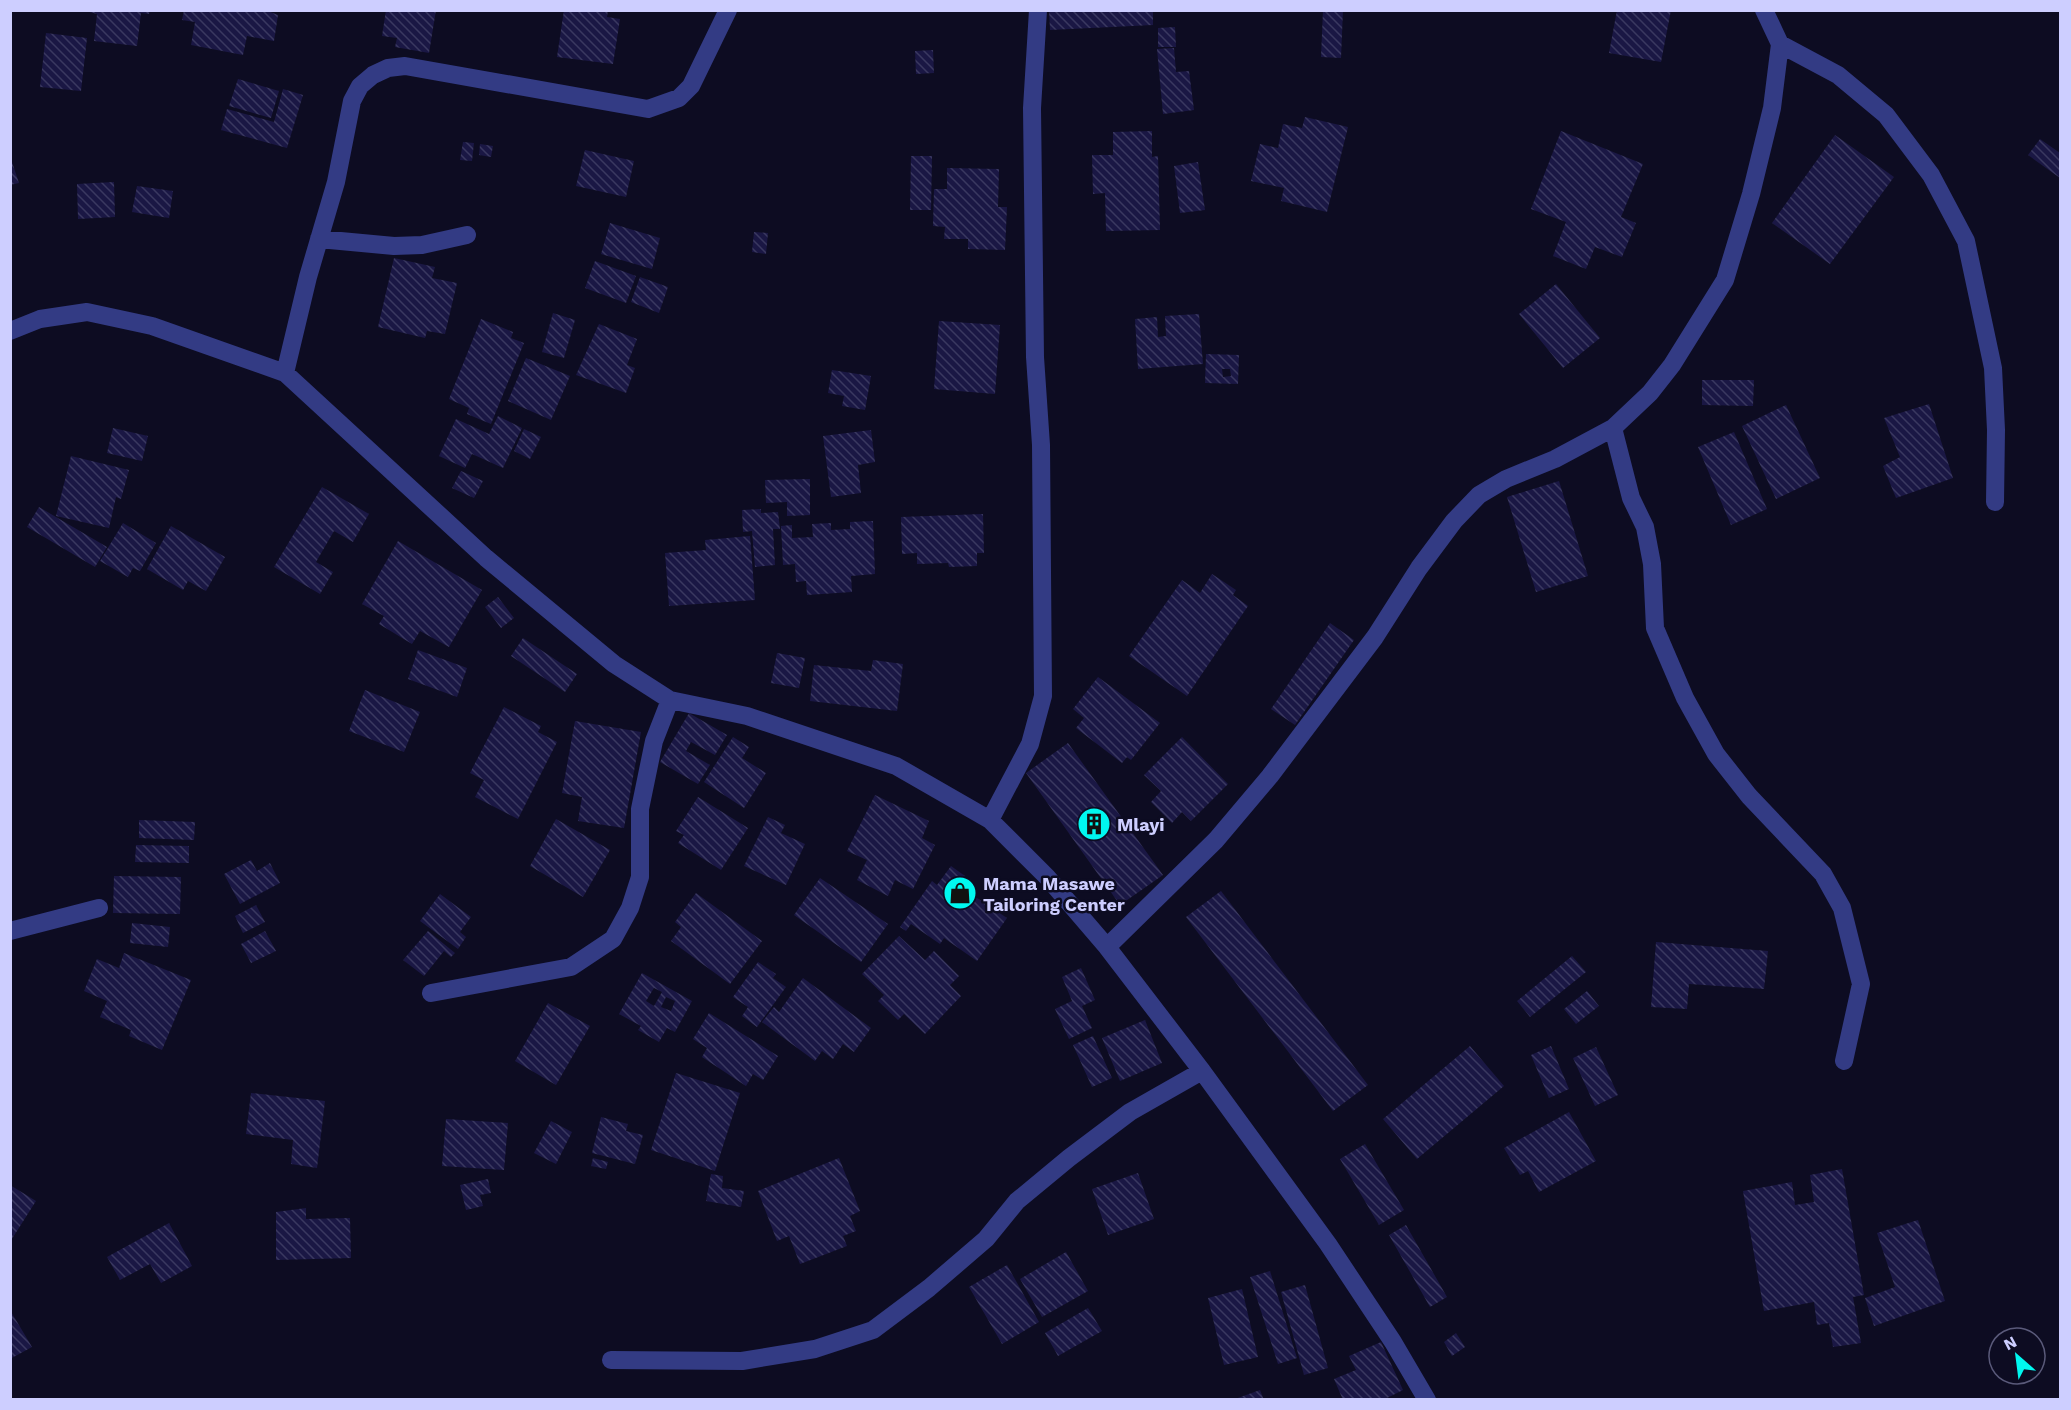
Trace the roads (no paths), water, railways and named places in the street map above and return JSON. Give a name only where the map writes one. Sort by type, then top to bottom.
[{"type":"street","points":[[285,373],[318,240],[336,182],[352,101],[360,86],[373,75],[388,68],[405,66],[648,109],[679,98],[691,86],[728,10]]},
{"type":"street","points":[[990,820],[1030,744],[1043,696],[1041,445],[1035,357],[1032,108],[1038,10]]},
{"type":"street","points":[[1107,946],[1216,840],[1270,776],[1376,637],[1419,568],[1454,521],[1479,495],[1506,479],[1555,459],[1613,428],[1650,393],[1672,365],[1725,280],[1759,162],[1772,108],[1780,44],[1764,10]]},
{"type":"street","points":[[1780,44],[1839,75],[1886,115],[1930,175],[1966,241],[1993,368],[1996,430],[1995,502]]},
{"type":"street","points":[[318,240],[394,246],[422,245],[467,235]]},
{"type":"street","points":[[10,331],[40,319],[87,312],[123,317],[285,373],[486,558],[614,664],[670,700],[747,716],[896,766],[990,820],[1047,877],[1107,946],[1202,1071],[1328,1244],[1393,1342],[1427,1400]]},
{"type":"street","points":[[1613,428],[1631,498],[1645,527],[1652,564],[1655,628],[1685,698],[1716,754],[1749,796],[1823,874],[1842,908],[1861,984],[1844,1061]]},
{"type":"street","points":[[431,993],[571,967],[613,939],[630,908],[640,877],[640,809],[654,741],[670,700]]},
{"type":"street","points":[[10,932],[99,908]]},
{"type":"street","points":[[611,1360],[742,1361],[815,1349],[873,1330],[929,1288],[986,1239],[1017,1202],[1069,1158],[1130,1112],[1202,1071]]},
{"type":"place","name":"Mlayi","points":[[1094,824]]},
{"type":"place","name":"Mama Masawe Tailoring Center","points":[[960,893]]}]
